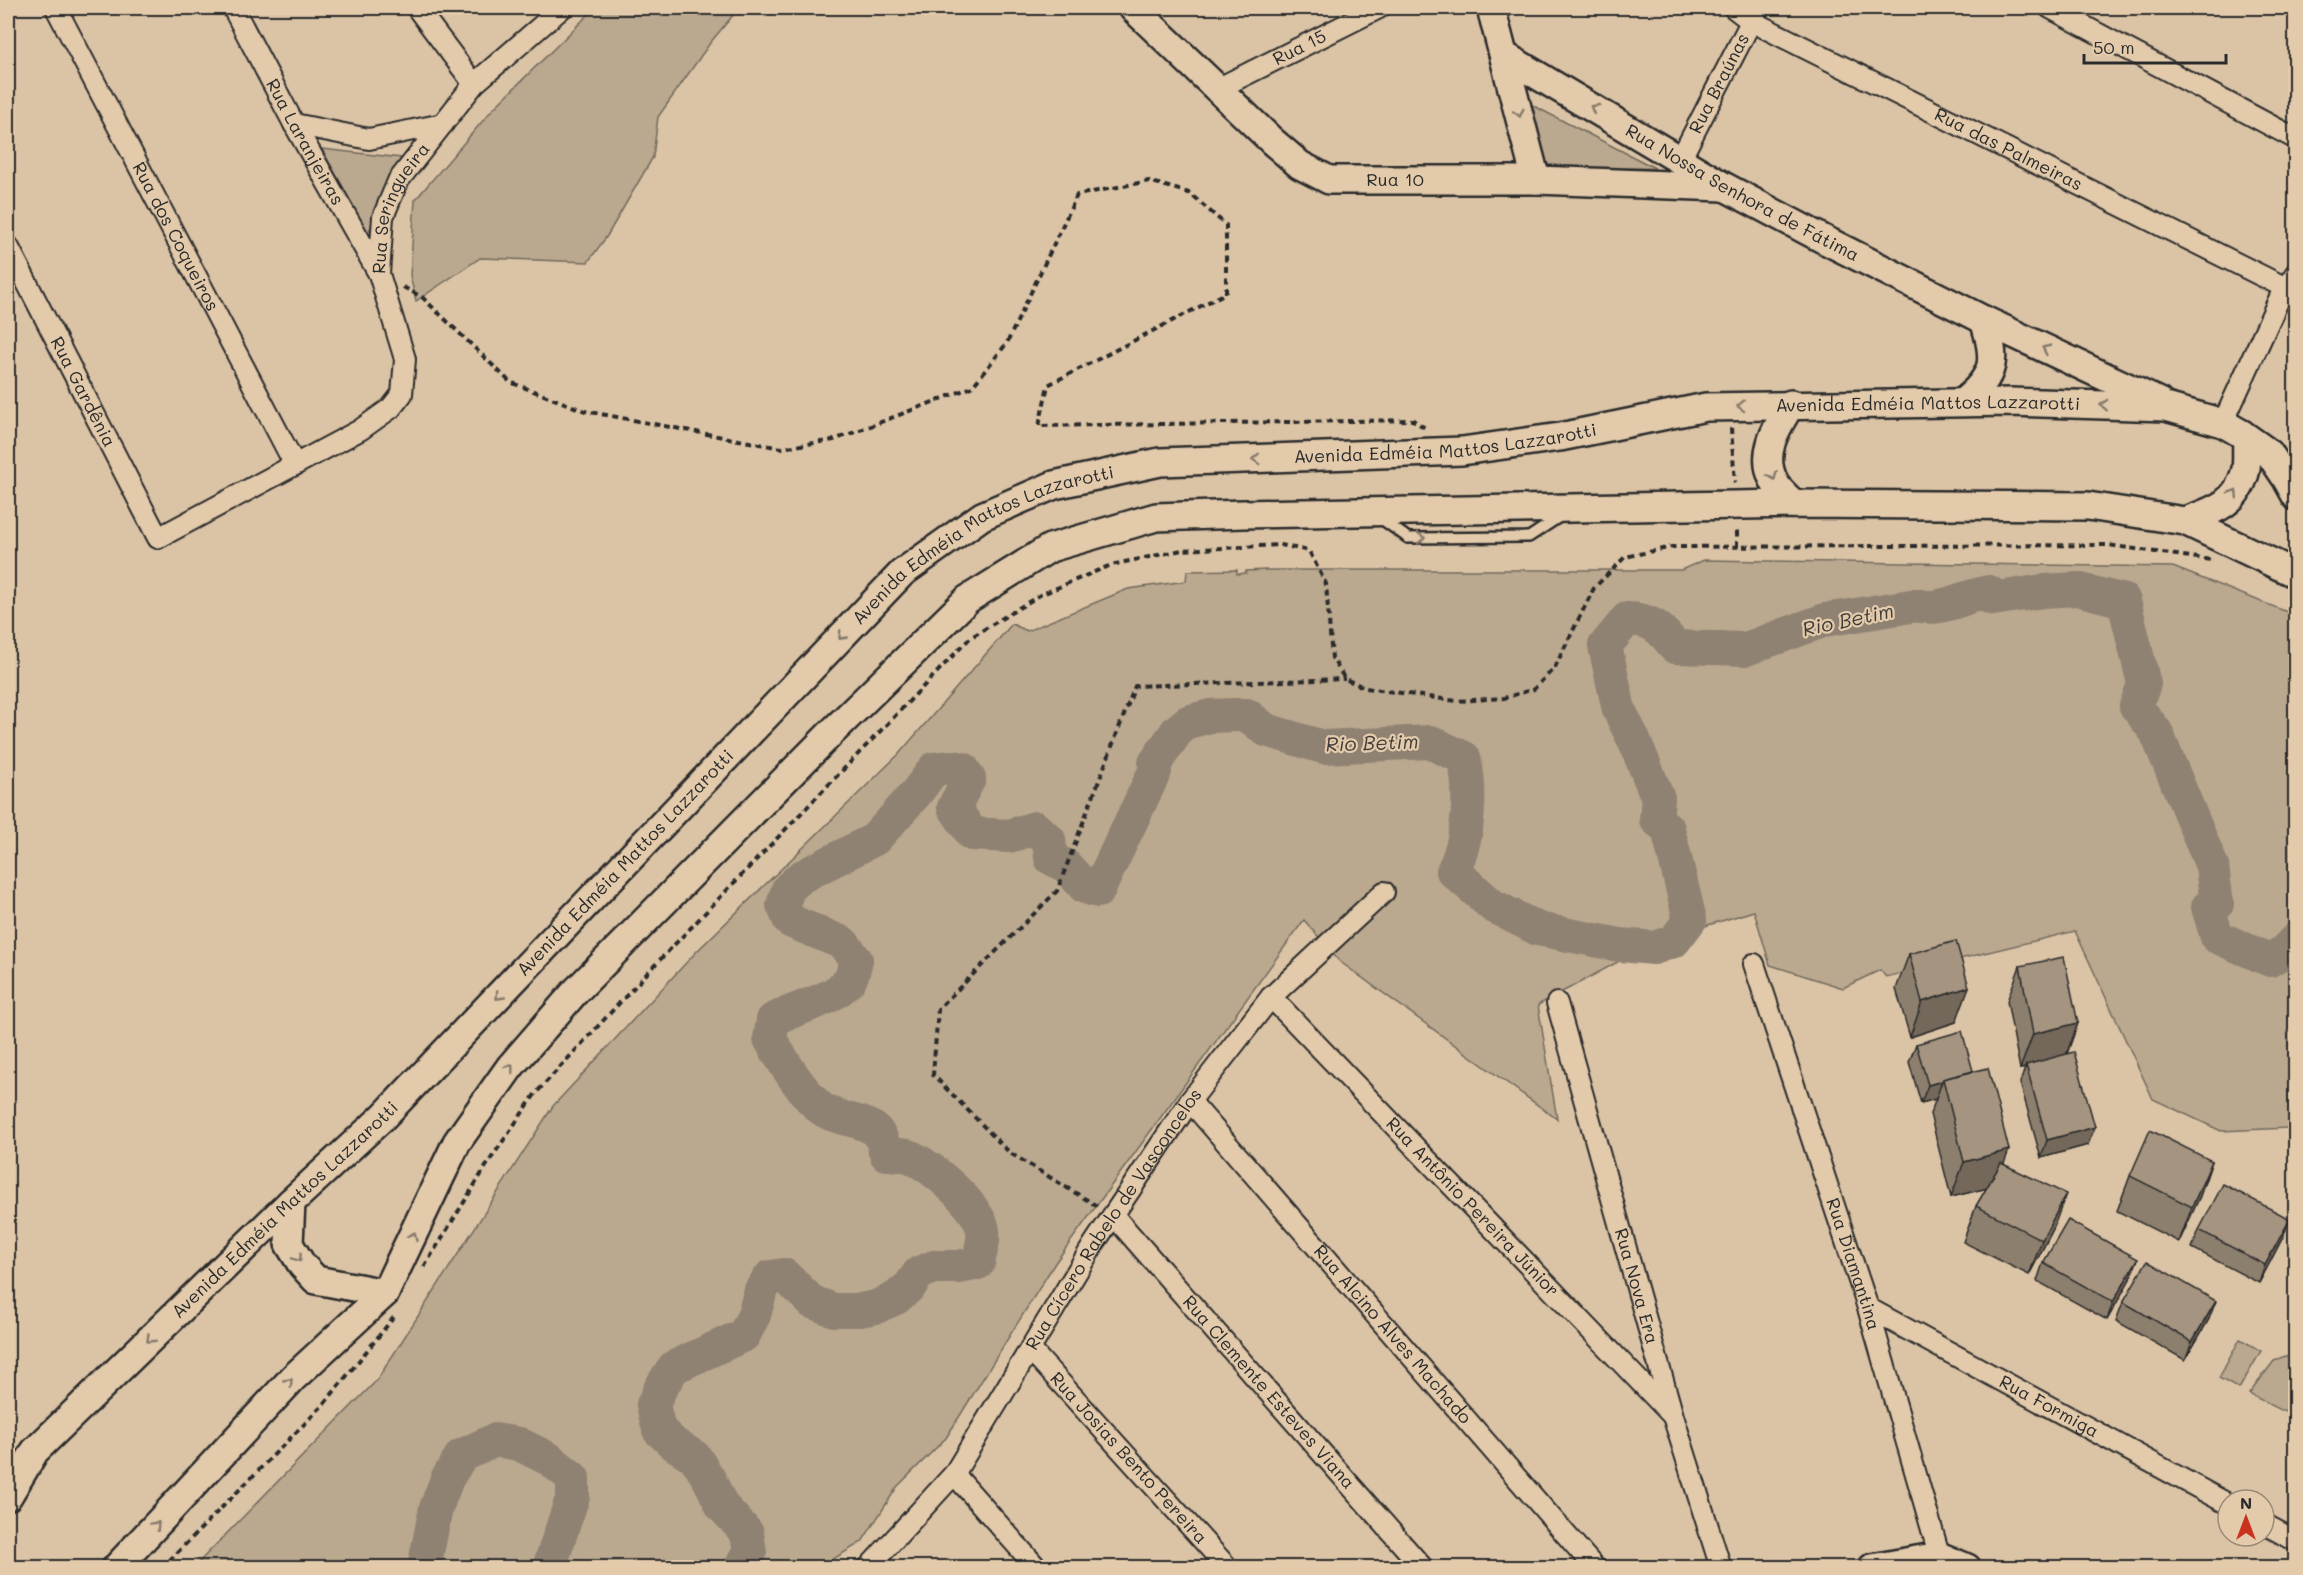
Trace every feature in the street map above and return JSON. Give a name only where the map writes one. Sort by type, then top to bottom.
[{"type":"main road","name":"Rua 10","points":[[1132,8],[1219,88],[1272,141],[1300,165],[1329,180],[1536,180],[1725,187]]},
{"type":"main road","points":[[1491,8],[1536,180]]},
{"type":"main road","name":"Rua Nossa Senhora de Fátima","points":[[1505,56],[1725,187],[1984,320],[2175,410]]},
{"type":"main road","points":[[1963,402],[1980,388],[1991,370],[1993,354],[1984,320]]},
{"type":"main road","name":"Avenida Edméia Mattos Lazzarotti","points":[[8,1496],[35,1451],[291,1202],[383,1117],[902,573],[982,516],[1054,485],[1160,462],[1462,451],[1560,437],[1706,407],[1791,404],[1963,402],[2132,406],[2175,410],[2232,429],[2269,453],[2286,477],[2295,496]]},
{"type":"main road","points":[[1791,404],[1772,435],[1768,468],[1775,485],[1794,504]]},
{"type":"main road","points":[[2185,521],[2228,503],[2246,473],[2247,440],[2232,429]]},
{"type":"main road","name":"Avenida Edméia Mattos Lazzarotti","points":[[116,1568],[293,1378],[392,1302],[457,1142],[510,1067],[575,992],[832,732],[968,600],[1050,548],[1156,517],[1794,504],[2088,506],[2185,521],[2295,574]]},
{"type":"main road","points":[[291,1202],[289,1244],[302,1265],[316,1280],[392,1302]]},
{"type":"main road","points":[[1872,1568],[1941,1562],[1967,1568]]},
{"type":"street","name":"Rua dos Coqueiros","points":[[56,8],[295,465]]},
{"type":"street","name":"Rua Laranjeiras","points":[[233,8],[294,124],[379,274]]},
{"type":"street","points":[[417,8],[474,84]]},
{"type":"street","name":"Rua Seringueira","points":[[158,538],[360,430],[391,408],[402,394],[405,359],[379,274],[383,217],[398,181],[474,84],[562,8]]},
{"type":"street","name":"Rua 15","points":[[1219,88],[1379,8]]},
{"type":"street","name":"Rua das Palmeiras","points":[[1734,8],[1754,14],[2291,281]]},
{"type":"street","points":[[2050,8],[2295,139]]},
{"type":"street","name":"Rua Braúnas","points":[[1680,159],[1754,14]]},
{"type":"street","points":[[294,124],[369,139],[443,124]]},
{"type":"street","name":"Rua Gardênia","points":[[8,246],[158,538]]},
{"type":"street","points":[[2232,429],[2291,281]]},
{"type":"street","name":"Rua Cícero Rabelo de Vasconcelos","points":[[868,1568],[954,1474],[1113,1215],[1190,1101],[1271,997],[1384,892]]},
{"type":"street","name":"Rua Diamantina","points":[[1754,963],[1868,1308],[1941,1562]]},
{"type":"street","name":"Rua Antônio Pereira Júnior","points":[[1271,997],[1673,1416]]},
{"type":"street","name":"Rua Nova Era","points":[[1557,1003],[1673,1416],[1721,1568]]},
{"type":"street","name":"Rua Alcino Alves Machado","points":[[1190,1101],[1594,1568]]},
{"type":"street","name":"Rua Clemente Esteves Viana","points":[[1113,1215],[1423,1568]]},
{"type":"street","name":"Rua Formiga","points":[[1868,1308],[2216,1497]]},
{"type":"street","name":"Rua Josias Bento Pereira","points":[[1030,1349],[1228,1568]]},
{"type":"street","points":[[954,1474],[1037,1568]]},
{"type":"street","points":[[2276,1531],[2295,1541]]},
{"type":"path","points":[[379,274],[422,297],[510,382],[585,411],[782,448],[834,440],[972,387],[1007,343],[1077,195],[1149,181],[1189,193],[1226,225],[1226,293],[1048,386],[1039,426],[1413,420],[1433,433]]},
{"type":"path","points":[[1729,406],[1737,505],[1737,547]]},
{"type":"path","points":[[422,1271],[490,1160],[536,1093],[651,969],[970,638],[1040,595],[1111,564],[1182,550],[1281,545],[1309,551],[1326,584],[1332,658],[1345,679]]},
{"type":"path","points":[[1113,1215],[1010,1153],[933,1075],[938,1009],[1056,891],[1135,686],[1345,679],[1366,688],[1457,701],[1504,698],[1534,689],[1556,667],[1594,588],[1625,557],[1672,547],[2108,545],[2216,561]]},
{"type":"path","points":[[162,1568],[325,1402],[392,1302]]},
{"type":"shaded area","points":[[595,8],[739,8],[710,43],[658,117],[653,157],[607,236],[588,262],[480,258],[416,301],[410,276],[415,200],[492,110]]},
{"type":"shaded area","points":[[1528,103],[1655,168],[1543,169]]},
{"type":"shaded area","points":[[322,149],[401,158],[368,233]]},
{"type":"shaded area","points":[[1704,560],[2173,567],[2295,615],[2296,1123],[2288,1128],[2221,1131],[2153,1099],[2075,931],[1886,977],[1880,970],[1843,988],[1770,965],[1754,911],[1643,945],[1631,955],[1538,1005],[1557,1119],[1339,961],[1304,920],[1055,1263],[946,1438],[897,1487],[862,1542],[820,1567],[193,1568],[377,1380],[553,1106],[697,951],[898,755],[1012,624],[1027,631],[1128,589],[1186,581],[1187,571],[1237,570],[1237,574],[1266,570],[1681,570]]},
{"type":"shaded area","points":[[2240,1339],[2261,1351],[2239,1389],[2219,1378]]},
{"type":"shaded area","points":[[2296,1354],[2295,1417],[2249,1394],[2274,1361]]},
{"type":"building","points":[[1956,941],[1969,987],[1922,1002],[1909,954]]},
{"type":"building","points":[[2064,957],[2078,1023],[2033,1034],[2020,966]]},
{"type":"building","points":[[1962,1031],[1973,1071],[1928,1085],[1916,1044]]},
{"type":"building","points":[[2074,1052],[2095,1127],[2047,1140],[2026,1065]]},
{"type":"building","points":[[1988,1068],[2009,1150],[1964,1162],[1943,1079]]},
{"type":"building","points":[[2150,1130],[2212,1161],[2192,1207],[2130,1176]]},
{"type":"building","points":[[2001,1163],[2066,1194],[2042,1240],[1976,1206]]},
{"type":"building","points":[[2223,1184],[2290,1219],[2265,1265],[2199,1230]]},
{"type":"building","points":[[2068,1220],[2138,1259],[2113,1302],[2043,1263]]},
{"type":"building","points":[[2147,1261],[2216,1301],[2192,1342],[2123,1302]]},
{"type":"waterway","name":"Rio Betim","points":[[740,1568],[750,1553],[747,1533],[722,1506],[695,1457],[674,1444],[659,1430],[653,1405],[674,1367],[744,1335],[754,1315],[761,1290],[770,1277],[784,1275],[812,1302],[834,1310],[860,1310],[876,1307],[896,1298],[910,1286],[919,1273],[934,1267],[959,1267],[978,1263],[983,1240],[982,1226],[962,1197],[943,1178],[913,1158],[886,1154],[880,1137],[874,1129],[821,1109],[796,1081],[770,1039],[773,1020],[841,989],[851,977],[856,960],[843,943],[790,921],[783,905],[788,889],[801,877],[875,839],[917,792],[934,769],[953,767],[963,769],[969,779],[954,807],[972,834],[1009,836],[1035,828],[1049,840],[1051,858],[1066,866],[1085,887],[1098,891],[1155,771],[1155,763],[1177,731],[1188,722],[1210,716],[1247,715],[1266,730],[1323,747],[1430,742],[1464,758],[1468,785],[1468,815],[1463,845],[1453,871],[1493,906],[1538,929],[1620,945],[1654,948],[1674,941],[1690,920],[1668,829],[1656,819],[1658,798],[1619,710],[1605,646],[1627,619],[1635,619],[1655,626],[1675,647],[1746,649],[1825,620],[1917,605],[1935,607],[1989,592],[1993,599],[2043,591],[2077,589],[2124,601],[2144,684],[2136,706],[2156,732],[2212,866],[2217,904],[2208,907],[2217,937],[2270,960],[2283,952],[2296,939]]},
{"type":"waterway","name":"Rio Betim","points":[[424,1568],[436,1508],[447,1479],[461,1456],[495,1440],[519,1444],[549,1459],[573,1478],[573,1496],[549,1568]]}]
